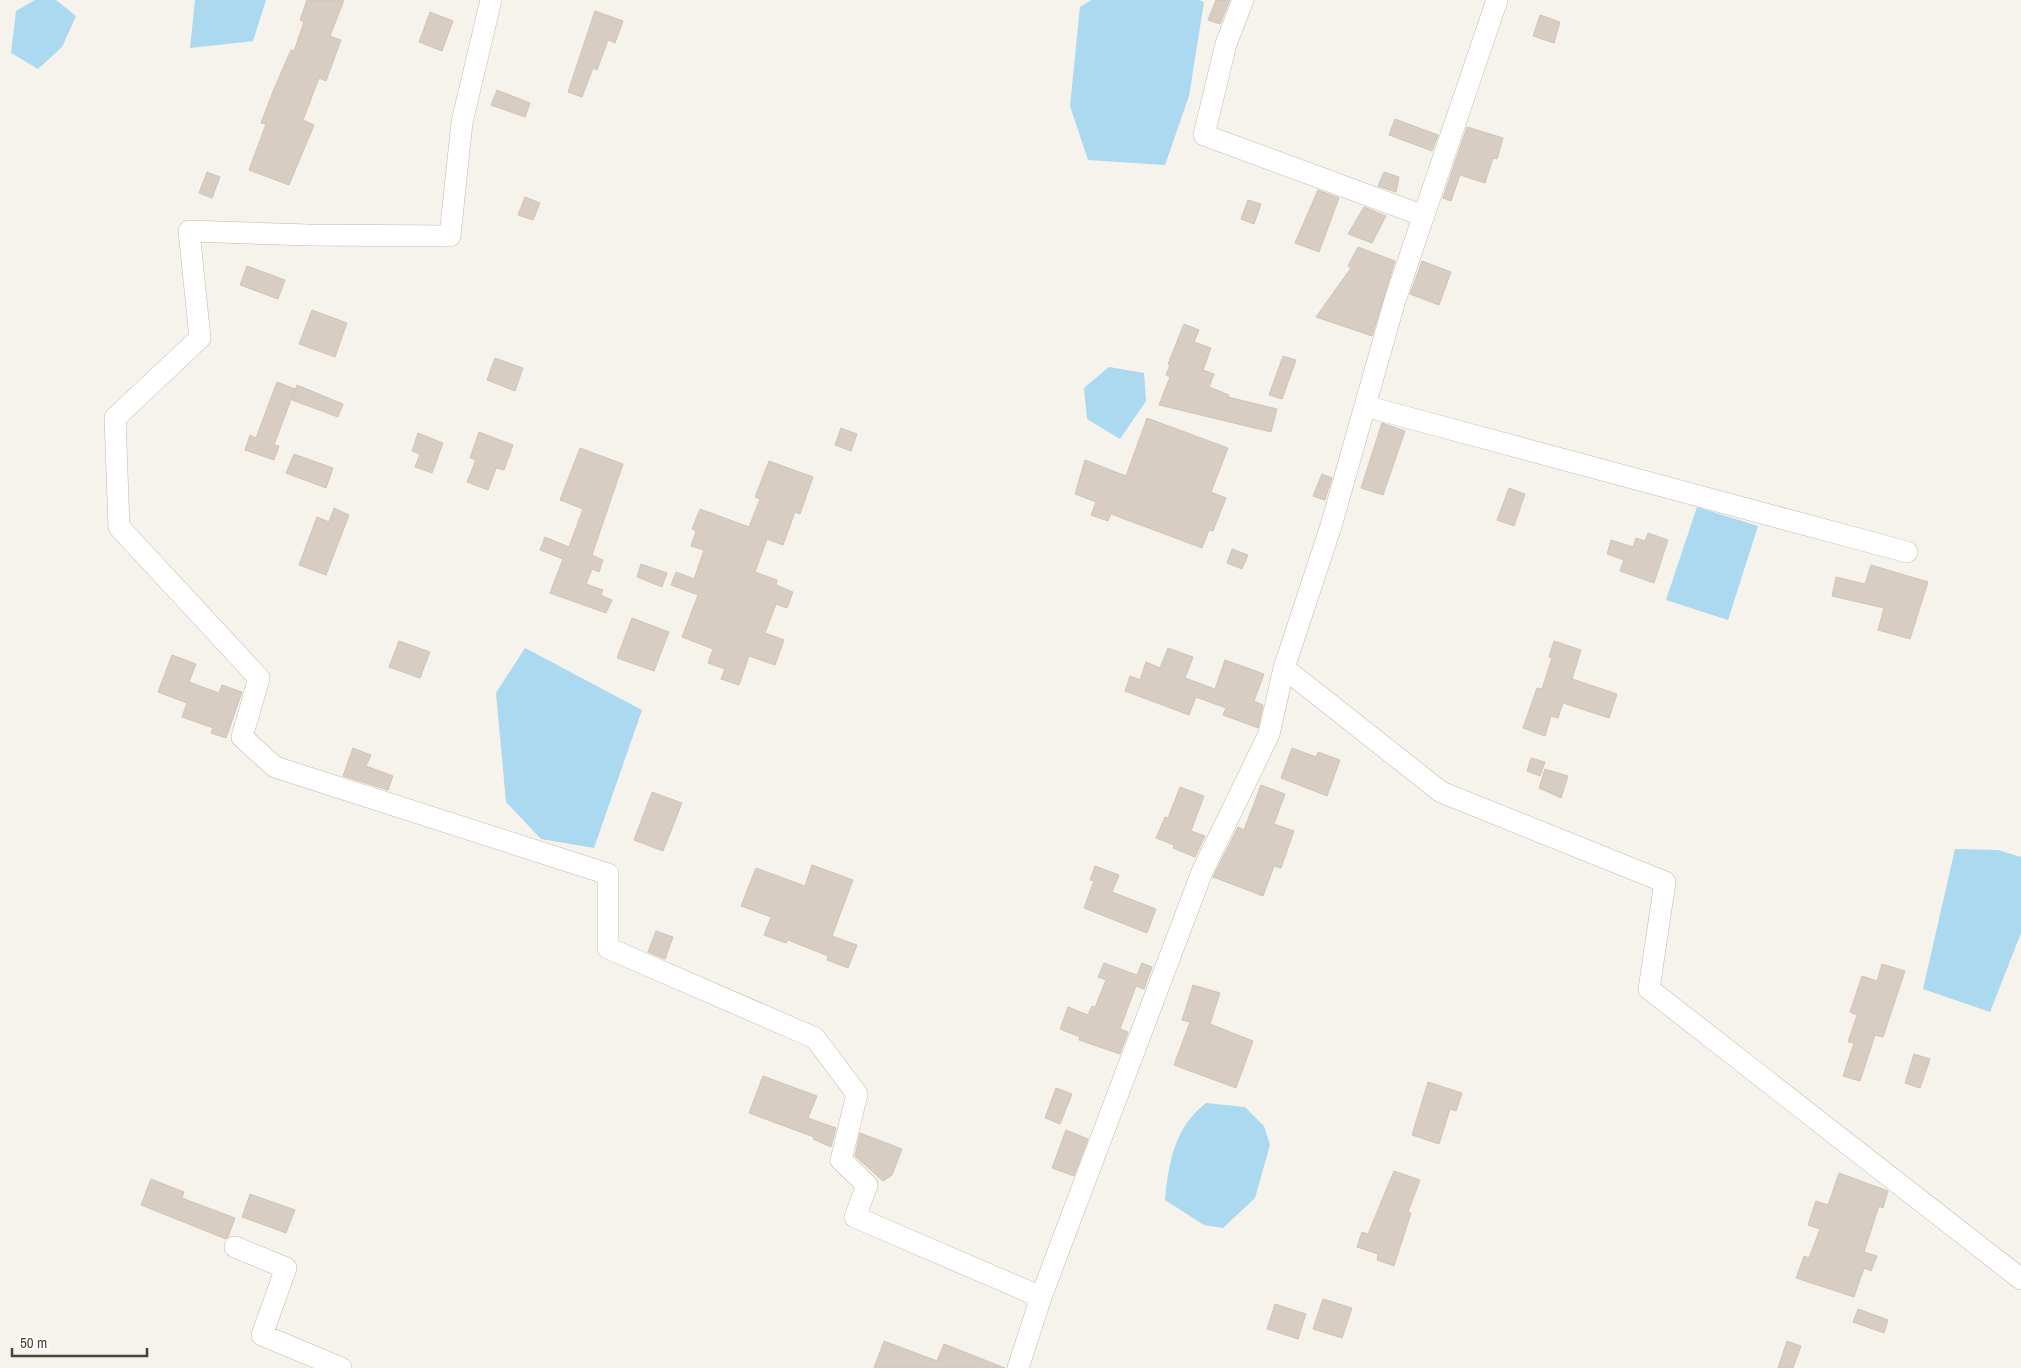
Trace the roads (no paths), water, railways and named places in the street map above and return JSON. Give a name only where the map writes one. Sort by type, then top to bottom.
[{"type":"street","points":[[491,0],[462,122],[450,236],[309,235],[188,231],[200,338],[115,418],[119,527],[259,678],[242,737],[275,767],[608,874],[608,948],[815,1038],[857,1094],[841,1160],[867,1185],[855,1218],[1042,1297]]},
{"type":"street","points":[[1243,0],[1226,44],[1204,134],[1424,216]]},
{"type":"street","points":[[1018,1368],[1042,1297],[1202,872],[1269,734],[1284,668],[1331,526],[1395,300],[1497,0]]},
{"type":"street","points":[[1365,406],[1907,552]]},
{"type":"street","points":[[1284,668],[1441,792],[1665,882],[1649,989],[2021,1279]]},
{"type":"street","points":[[235,1246],[286,1268],[262,1335],[341,1368]]},
{"type":"water","points":[[35,0],[56,0],[76,16],[62,47],[38,69],[11,53],[16,11]]},
{"type":"water","points":[[195,0],[266,0],[253,41],[190,48]]},
{"type":"water","points":[[1091,0],[1199,0],[1204,2],[1189,96],[1165,165],[1088,160],[1070,106],[1080,7]]},
{"type":"water","points":[[1109,367],[1144,373],[1146,401],[1120,439],[1087,419],[1084,388]]},
{"type":"water","points":[[1697,507],[1758,526],[1728,620],[1666,600]]},
{"type":"water","points":[[525,648],[642,710],[594,848],[541,839],[506,802],[496,693]]},
{"type":"water","points":[[1955,849],[1998,850],[2021,857],[2021,933],[1990,1012],[1923,989]]},
{"type":"water","points":[[1206,1103],[1245,1107],[1264,1126],[1270,1145],[1255,1198],[1223,1228],[1204,1225],[1165,1200],[1171,1159],[1180,1135],[1195,1113]]}]
